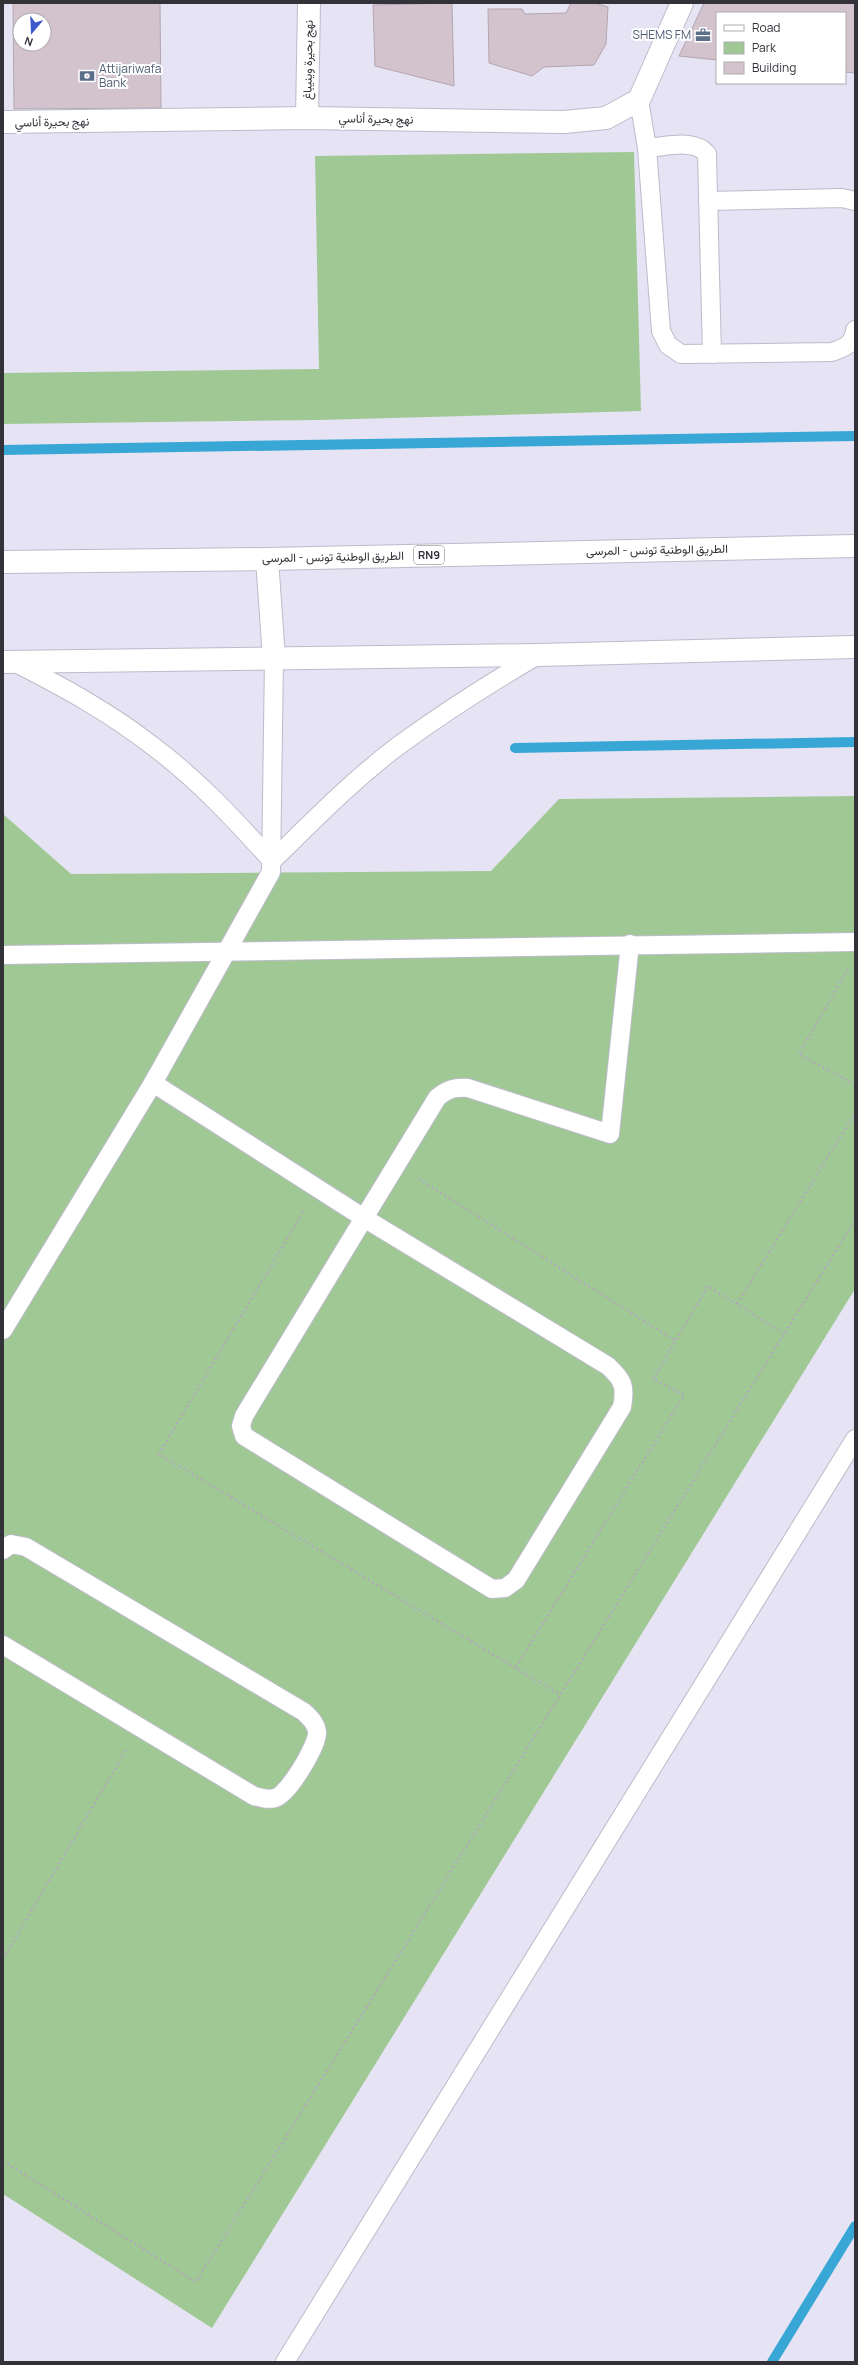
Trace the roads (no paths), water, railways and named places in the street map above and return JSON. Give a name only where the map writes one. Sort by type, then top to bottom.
[{"type":"main road","name":"نهج بحيرة وينيباغ","points":[[306,118],[309,3]]},
{"type":"main road","points":[[639,100],[682,3]]},
{"type":"main road","name":"نهج بحيرة أناسي","points":[[3,122],[306,118],[564,122],[606,118],[639,100]]},
{"type":"main road","name":"الطريق الوطنية تونس - المرسى","points":[[3,562],[267,559],[855,546]]},
{"type":"main road","points":[[267,559],[274,658]]},
{"type":"main road","points":[[9,662],[538,655],[855,647]]},
{"type":"lane","points":[[639,100],[647,148],[661,331],[668,345],[681,354],[832,352],[846,348],[855,337],[855,330]]},
{"type":"lane","points":[[647,148],[691,145],[701,147],[707,154],[712,354]]},
{"type":"lane","points":[[708,201],[842,198],[855,201]]},
{"type":"lane","points":[[272,861],[332,801],[397,747],[466,698],[538,655]]},
{"type":"lane","points":[[3,1330],[153,1083],[272,872],[274,658]]},
{"type":"lane","points":[[9,662],[87,700],[154,747],[216,800],[272,861]]},
{"type":"lane","points":[[3,955],[228,950],[855,942]]},
{"type":"lane","points":[[153,1083],[364,1218],[608,1366],[620,1377],[625,1391],[622,1407],[516,1580],[505,1588],[492,1589],[244,1436],[241,1426],[244,1416],[364,1218],[396,1165],[437,1098],[446,1090],[457,1087],[468,1088],[610,1134],[630,944]]},
{"type":"lane","points":[[285,2362],[855,1439]]},
{"type":"lane","points":[[3,1550],[11,1544],[26,1546],[304,1712],[313,1720],[317,1732],[315,1744],[286,1793],[276,1798],[264,1799],[254,1796],[3,1645]]},
{"type":"waterway","points":[[3,450],[855,436]]},
{"type":"waterway","points":[[515,748],[855,742]]},
{"type":"waterway","points":[[772,2362],[855,2226]]},
{"type":"place","name":"SHEMS FM","points":[[703,35]]},
{"type":"place","name":"Attijariwafa Bank","points":[[87,76]]}]
